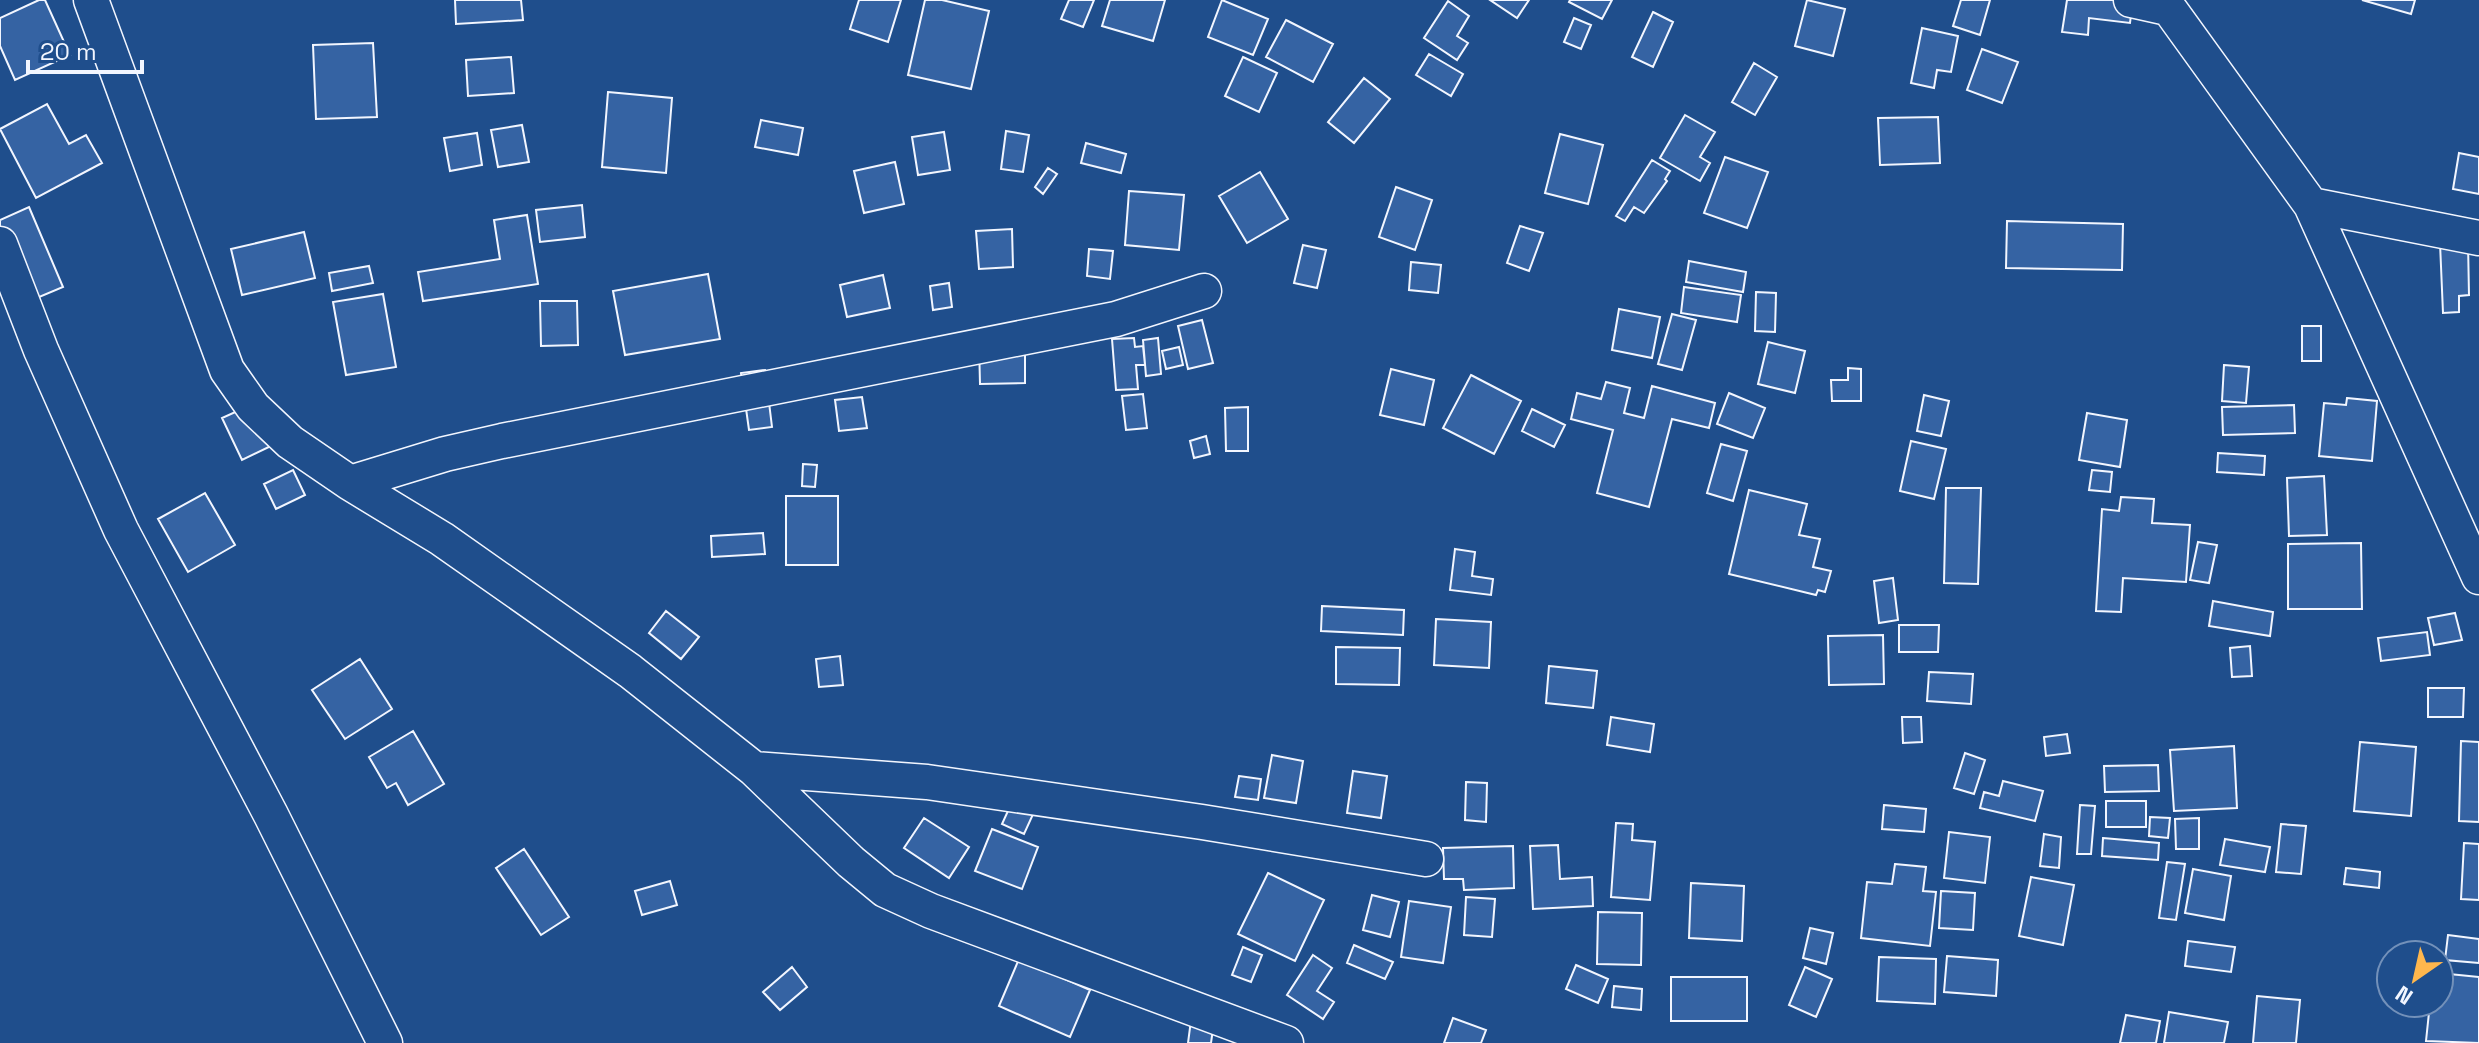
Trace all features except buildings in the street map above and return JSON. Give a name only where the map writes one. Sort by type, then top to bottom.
[{"type":"street","points":[[91,0],[227,370],[253,407],[290,442],[442,539],[630,671],[754,769],[851,862],[885,890],[946,917],[1286,1043]]},
{"type":"street","points":[[2131,0],[2165,4],[2311,205],[2479,577]]},
{"type":"street","points":[[2311,205],[2479,238]]},
{"type":"street","points":[[0,244],[41,350],[121,530],[278,829],[385,1043]]},
{"type":"street","points":[[350,483],[445,454],[502,441],[1116,319],[1204,291]]},
{"type":"street","points":[[754,769],[927,782],[1426,859]]}]
